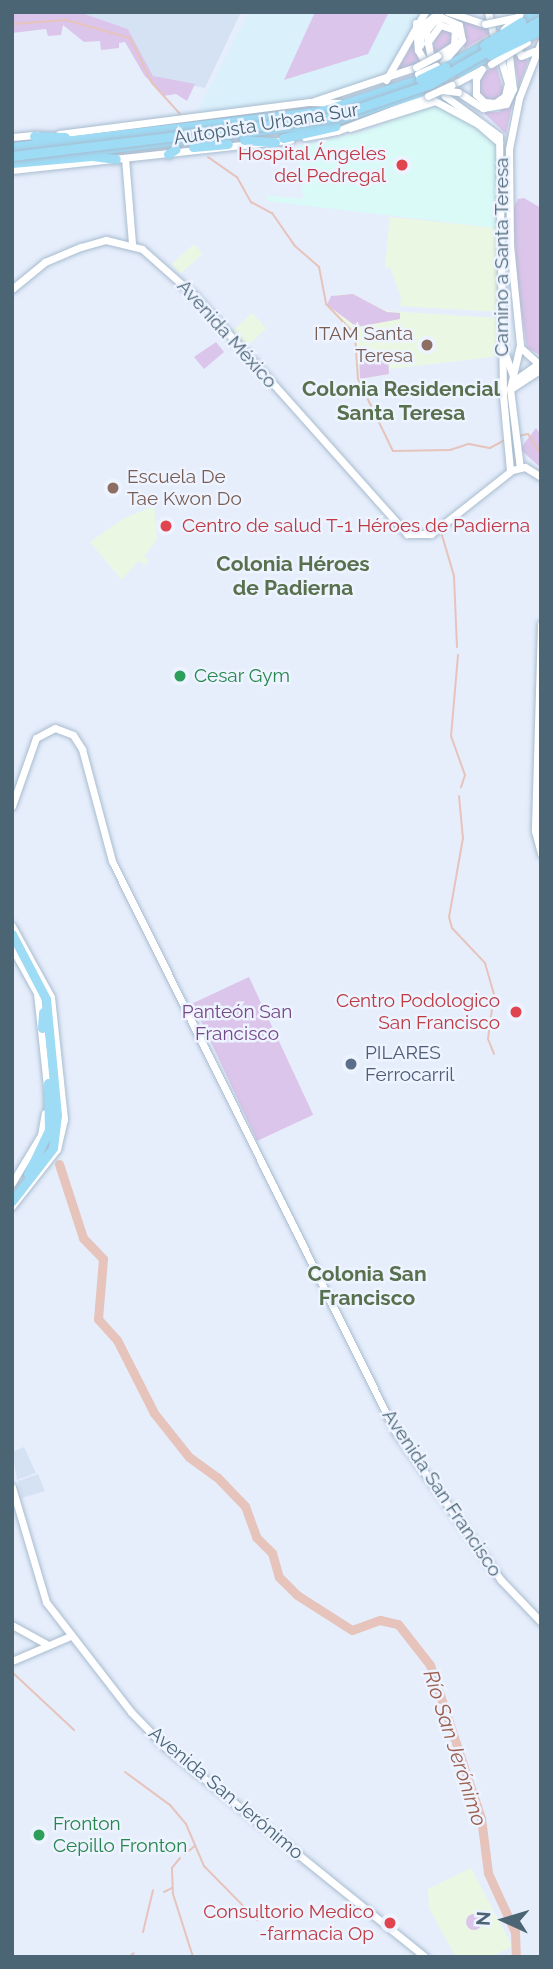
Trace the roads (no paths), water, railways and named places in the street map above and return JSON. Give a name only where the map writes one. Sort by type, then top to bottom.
[{"type":"highway","points":[[12,149],[322,111],[482,44],[517,15],[540,23]]},
{"type":"highway","points":[[171,149],[190,142],[329,122],[427,92],[528,37],[540,23]]},
{"type":"highway","points":[[487,59],[502,52],[540,23]]},
{"type":"highway","name":"Autopista Urbana Sur","points":[[12,149],[331,113],[382,99],[540,23]]},
{"type":"highway","name":"Autopista Urbana Sur","points":[[12,159],[244,131],[333,117],[430,84],[487,59]]},
{"type":"highway","points":[[166,131],[322,104]]},
{"type":"highway","points":[[190,142],[279,140],[358,120]]},
{"type":"highway","points":[[34,136],[95,138]]},
{"type":"highway","points":[[12,159],[228,144]]},
{"type":"highway","points":[[12,159],[92,156],[120,159]]},
{"type":"highway","points":[[12,934],[38,984],[60,1073]]},
{"type":"highway","points":[[12,946],[38,984]]},
{"type":"highway","points":[[45,1009],[57,1115],[49,1154]]},
{"type":"highway","points":[[12,1192],[46,1151],[52,1133],[45,1009]]},
{"type":"highway","points":[[28,1174],[50,1125],[48,1083]]},
{"type":"highway","points":[[36,1161],[47,1096]]},
{"type":"highway","points":[[12,1204],[49,1154],[63,1128]]},
{"type":"main road","points":[[386,80],[416,23],[425,12]]},
{"type":"main road","points":[[422,59],[421,26],[440,12]]},
{"type":"main road","points":[[448,12],[485,24],[517,15]]},
{"type":"main road","points":[[487,59],[476,79],[476,94],[484,102],[495,103],[505,96],[508,83],[488,12]]},
{"type":"main road","points":[[517,15],[518,54],[529,55],[540,43]]},
{"type":"main road","points":[[337,131],[427,92],[457,92],[484,108],[501,107],[513,89],[510,64],[517,15]]},
{"type":"main road","points":[[416,23],[415,41],[422,59],[445,96],[494,129],[505,147]]},
{"type":"main road","points":[[440,63],[454,45],[457,35],[452,27],[436,26],[425,47],[449,94],[498,127],[505,147]]},
{"type":"main road","points":[[505,147],[519,98],[540,43]]},
{"type":"main road","points":[[510,64],[519,98]]},
{"type":"main road","points":[[442,90],[450,81],[482,69]]},
{"type":"main road","points":[[12,137],[310,102],[418,73]]},
{"type":"main road","points":[[310,102],[322,104],[359,98],[418,73]]},
{"type":"main road","points":[[12,170],[337,131],[435,101],[478,124],[505,147]]},
{"type":"main road","name":"Camino a Santa Teresa","points":[[505,147],[502,346],[510,385],[509,472]]},
{"type":"main road","name":"Camino a Santa Teresa","points":[[505,147],[520,345],[519,362],[510,385]]},
{"type":"main road","points":[[12,289],[58,255],[106,240],[131,244],[120,159]]},
{"type":"main road","name":"Avenida México","points":[[131,244],[195,296],[403,531],[431,534],[509,472],[520,468]]},
{"type":"main road","points":[[502,324],[509,329],[517,326]]},
{"type":"main road","points":[[502,346],[510,385],[540,365],[520,345]]},
{"type":"main road","points":[[519,362],[523,377]]},
{"type":"main road","name":"Camino a Santa Teresa","points":[[511,430],[520,452],[520,468]]},
{"type":"main road","name":"Camino a Santa Teresa","points":[[511,453],[520,468]]},
{"type":"main road","points":[[520,468],[541,477]]},
{"type":"main road","points":[[541,624],[535,831],[541,854]]},
{"type":"main road","name":"Avenida San Francisco","points":[[12,806],[36,738],[55,728],[73,735],[82,749],[112,861],[395,1431],[501,1580],[541,1622]]},
{"type":"main road","points":[[12,926],[43,979],[49,1024],[47,1096]]},
{"type":"main road","points":[[12,946],[35,988],[49,1024]]},
{"type":"main road","points":[[12,1204],[57,1149],[63,1128],[60,1073]]},
{"type":"main road","points":[[12,1182],[39,1144]]},
{"type":"main road","name":"Avenida San Jerónimo","points":[[12,1487],[46,1602],[68,1637],[165,1747],[425,1957]]},
{"type":"main road","points":[[12,1625],[46,1645]]},
{"type":"main road","points":[[12,1661],[68,1637]]},
{"type":"waterway","points":[[12,24],[66,20],[130,38],[152,83],[180,114]]},
{"type":"waterway","points":[[208,157],[237,177],[251,202],[272,213],[295,246],[319,267],[326,304],[355,334],[358,379],[393,451],[450,450],[469,444],[490,448],[503,441]]},
{"type":"waterway","points":[[518,436],[528,434],[541,454]]},
{"type":"waterway","points":[[441,532],[454,576],[457,647]]},
{"type":"waterway","points":[[458,655],[451,736],[465,775],[461,787]]},
{"type":"waterway","points":[[459,796],[463,838],[449,917],[452,928],[485,963],[494,994],[488,1039],[494,1054]]},
{"type":"waterway","name":"Río San Jerónimo","points":[[59,1164],[83,1238],[103,1259],[98,1319],[117,1340],[154,1413],[189,1457],[217,1477],[245,1506],[256,1537],[272,1553],[279,1577],[297,1595],[352,1630],[380,1620],[398,1624],[430,1665],[481,1818],[488,1873],[515,1932],[516,1957]]},
{"type":"waterway","points":[[12,1672],[74,1730]]},
{"type":"waterway","points":[[125,1772],[170,1805],[186,1824],[204,1866],[257,1920]]},
{"type":"waterway","points":[[185,1854],[195,1846]]},
{"type":"waterway","points":[[180,1858],[172,1868],[173,1894],[193,1957]]},
{"type":"waterway","points":[[164,1892],[172,1888]]},
{"type":"waterway","points":[[143,1932],[153,1890]]},
{"type":"waterway","points":[[129,1957],[134,1953]]},
{"type":"place","name":"Hospital Ángeles del Pedregal","points":[[402,165]]},
{"type":"place","name":"ITAM Santa Teresa","points":[[427,345]]},
{"type":"place","name":"Escuela De Tae Kwon Do","points":[[113,488]]},
{"type":"place","name":"Centro de salud T-1 Héroes de Padierna","points":[[166,526]]},
{"type":"place","name":"Cesar Gym","points":[[180,676]]},
{"type":"place","name":"Centro Podologico San Francisco","points":[[516,1012]]},
{"type":"place","name":"PILARES Ferrocarril","points":[[351,1064]]},
{"type":"place","name":"Fronton Cepillo Fronton","points":[[39,1835]]},
{"type":"place","name":"Consultorio Medico -farmacia Op","points":[[390,1923]]},
{"type":"district","name":"Colonia Residencial Santa Teresa","points":[[401,401]]},
{"type":"district","name":"Colonia Héroes de Padierna","points":[[293,576]]},
{"type":"district","name":"Colonia San Francisco","points":[[367,1286]]},
{"type":"park label","name":"Panteón San Francisco","points":[[237,1023]]}]
